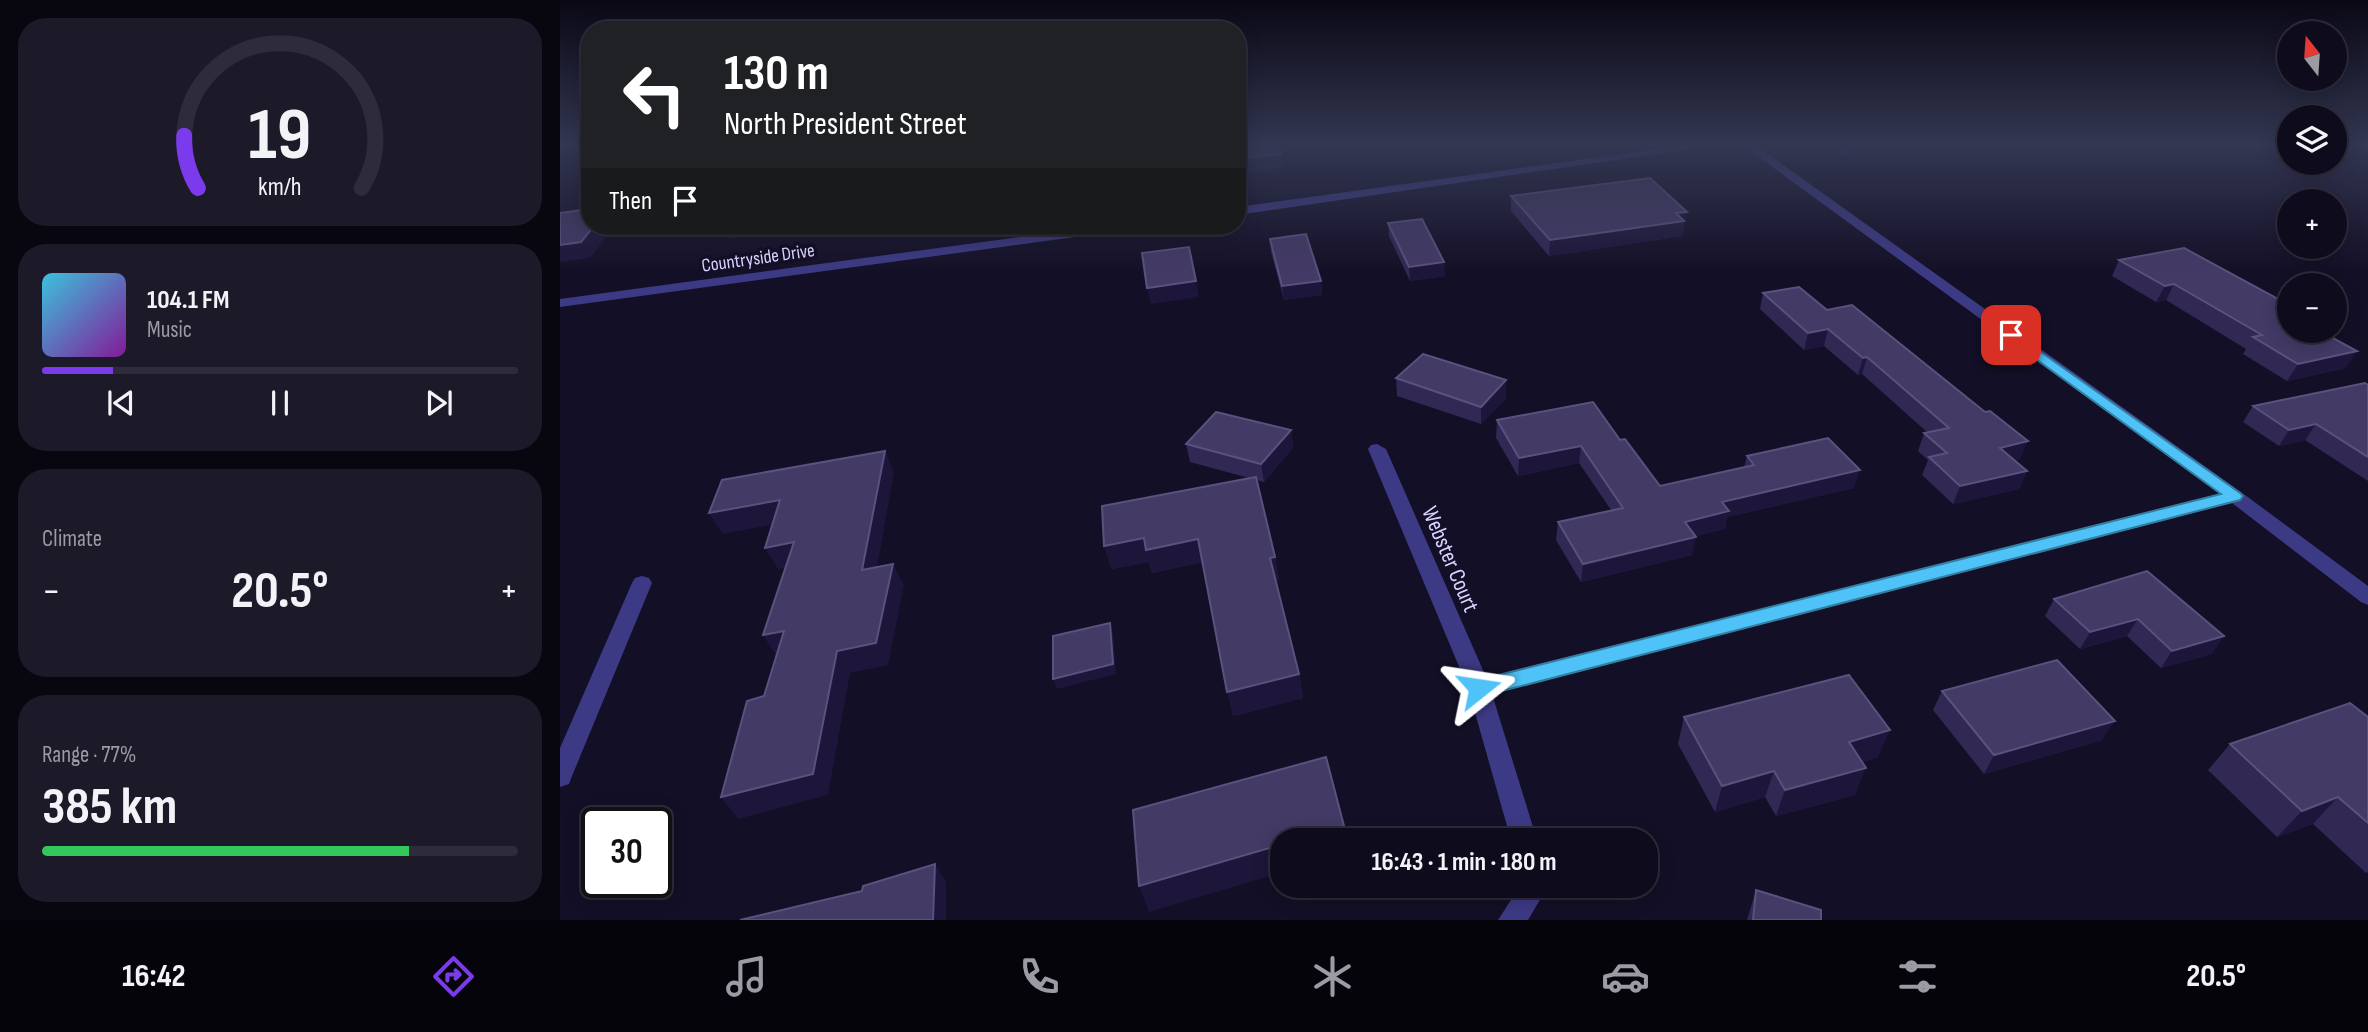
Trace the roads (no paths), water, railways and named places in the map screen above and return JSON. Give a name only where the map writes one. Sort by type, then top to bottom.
[{"type":"street","points":[[1246,210],[1411,187]]},
{"type":"street","points":[[1806,187],[2235,496],[2368,597]]},
{"type":"street","name":"Countryside Drive","points":[[560,303],[1061,235]]},
{"type":"street","name":"Webster Court","points":[[1377,449],[1479,688],[1520,828]]},
{"type":"street","points":[[1479,688],[2235,496]]},
{"type":"street","points":[[560,776],[642,583]]},
{"type":"street","points":[[1512,920],[1527,898]]}]
